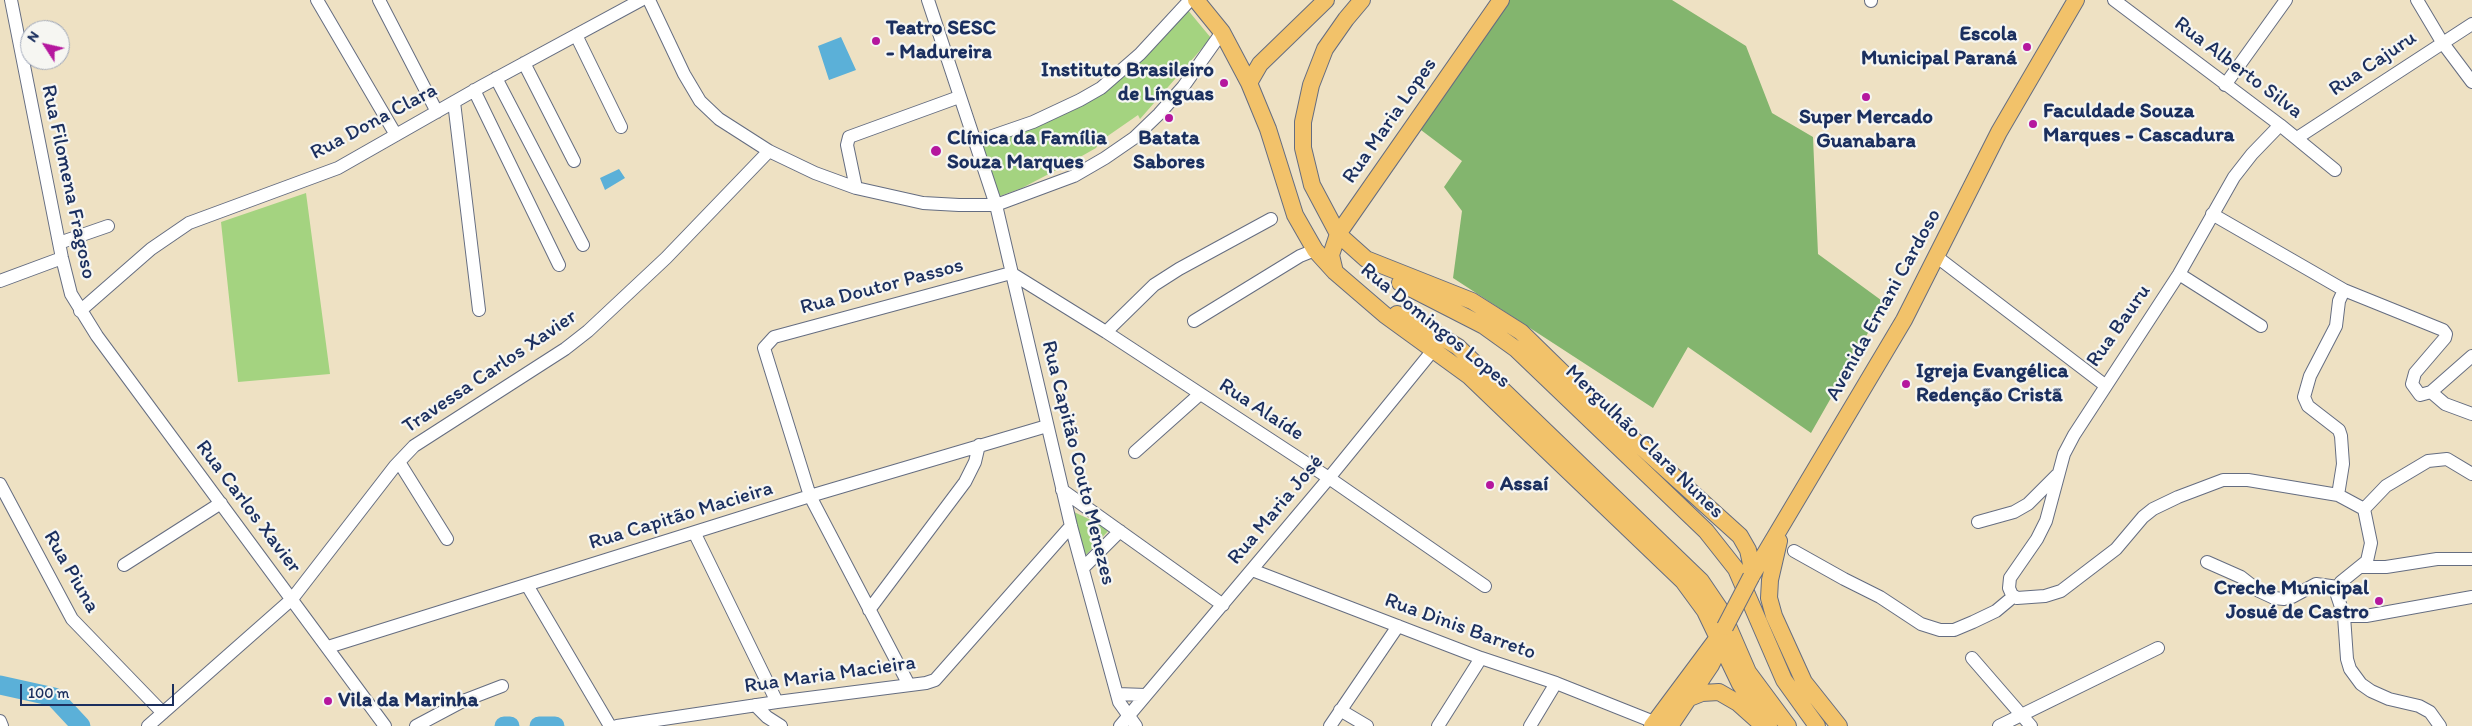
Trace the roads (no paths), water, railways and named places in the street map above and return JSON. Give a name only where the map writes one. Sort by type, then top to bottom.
[{"type":"main road","name":"Rua Domingos Lopes","points":[[1196,0],[1222,32],[1249,83],[1268,129],[1295,215],[1315,250],[1335,272],[1394,322],[1469,376],[1683,581],[1721,633],[1740,684],[1769,726]]},
{"type":"main road","points":[[1249,83],[1260,64],[1326,0]]},
{"type":"main road","name":"Rua Domingos Lopes","points":[[1362,0],[1325,49],[1307,100],[1302,135],[1306,166],[1320,203],[1338,234],[1366,259],[1472,301],[1520,332],[1606,415],[1740,536],[1748,550],[1752,575]]},
{"type":"main road","name":"Rua Maria Lopes","points":[[1335,272],[1331,254],[1338,234],[1501,0]]},
{"type":"main road","name":"Avenida Ernani Cardoso","points":[[1721,633],[1752,575],[1894,337],[1937,257],[1999,132],[2076,0]]},
{"type":"main road","name":"Mergulhão Clara Nunes","points":[[1366,259],[1390,278],[1465,315],[1510,344],[1706,531],[1736,569],[1784,680],[1817,726]]},
{"type":"main road","points":[[1376,306],[1409,319],[1458,347],[1689,569],[1707,589],[1722,612],[1748,672],[1788,726]]},
{"type":"main road","points":[[1785,520],[1772,568],[1771,606],[1786,647],[1804,682],[1839,726]]},
{"type":"main road","points":[[1659,725],[1688,699],[1716,655],[1721,633]]},
{"type":"main road","points":[[1659,725],[1700,658],[1721,633]]},
{"type":"main road","points":[[1688,699],[1702,694],[1719,692],[1738,703],[1763,726]]},
{"type":"street","name":"Rua Filomena Fragoso","points":[[11,0],[62,258],[71,294],[80,311]]},
{"type":"street","points":[[317,0],[396,135]]},
{"type":"street","points":[[379,0],[437,112]]},
{"type":"street","name":"Rua Dona Clara","points":[[80,311],[150,249],[189,223],[325,174],[474,90],[642,0]]},
{"type":"street","points":[[649,0],[684,74],[700,101],[719,119],[769,151],[815,173],[856,188],[923,203],[996,205],[1074,176],[1134,138],[1182,87],[1222,32]]},
{"type":"street","name":"Rua Capitão Couto Menezes","points":[[928,0],[996,205],[1071,526],[1117,694],[1128,723]]},
{"type":"street","points":[[975,142],[1032,122],[1101,88],[1140,54],[1190,0]]},
{"type":"street","name":"Rua Alberto Silva","points":[[2114,0],[2297,138],[2335,170]]},
{"type":"street","points":[[2225,85],[2286,0]]},
{"type":"street","points":[[2417,0],[2442,42],[2472,82]]},
{"type":"street","name":"Rua Cajuru","points":[[2297,138],[2472,24]]},
{"type":"street","points":[[576,35],[621,127]]},
{"type":"street","points":[[524,63],[574,161]]},
{"type":"street","points":[[496,78],[583,245]]},
{"type":"street","points":[[474,90],[559,265]]},
{"type":"street","points":[[856,188],[847,145],[849,137],[959,97]]},
{"type":"street","points":[[454,102],[478,310]]},
{"type":"street","name":"Rua Bauru","points":[[1937,257],[2106,386],[2179,274],[2212,214],[2242,166],[2280,125]]},
{"type":"street","name":"Travessa Carlos Xavier","points":[[148,726],[292,599],[399,462],[414,446],[431,433],[565,349],[588,331],[666,258],[769,151]]},
{"type":"street","points":[[2212,214],[2344,290],[2443,330],[2446,334],[2445,338],[2417,369],[2413,388],[2420,395],[2431,392],[2472,356]]},
{"type":"street","points":[[1106,332],[1154,285],[1179,269],[1272,219]]},
{"type":"street","points":[[59,242],[108,226]]},
{"type":"street","points":[[1194,321],[1300,256],[1315,250]]},
{"type":"street","points":[[0,281],[62,258]]},
{"type":"street","name":"Rua Alaíde","points":[[1011,273],[1106,332],[1329,478],[1485,586]]},
{"type":"street","name":"Rua Doutor Passos","points":[[810,496],[764,353],[766,343],[774,337],[1011,273]]},
{"type":"street","points":[[2179,274],[2261,326]]},
{"type":"street","points":[[2338,495],[2343,464],[2339,430],[2308,406],[2304,397],[2310,376],[2336,326],[2339,301],[2344,290]]},
{"type":"street","name":"Rua Carlos Xavier","points":[[80,311],[385,726]]},
{"type":"street","name":"Rua Maria José","points":[[1128,723],[1146,695],[1434,350]]},
{"type":"street","points":[[2014,596],[2009,588],[2009,581],[2042,531],[2050,509],[2064,454],[2106,386]]},
{"type":"street","points":[[2431,392],[2445,404],[2472,414]]},
{"type":"street","points":[[1135,452],[1200,394]]},
{"type":"street","name":"Rua Capitão Macieira","points":[[328,647],[695,534],[810,496],[1047,426]]},
{"type":"street","points":[[869,610],[968,477],[975,462],[979,445]]},
{"type":"street","points":[[2364,509],[2386,486],[2428,461],[2447,460],[2472,474]]},
{"type":"street","points":[[399,462],[447,539]]},
{"type":"street","points":[[1978,522],[2021,508],[2038,495],[2057,476]]},
{"type":"street","points":[[1794,551],[1880,597],[1921,624],[1940,630],[1954,630],[1996,611],[2014,596],[2045,596],[2060,591],[2116,549],[2143,517],[2153,509],[2178,497],[2223,480],[2248,480],[2338,495],[2364,509]]},
{"type":"street","name":"Rua Piuna","points":[[0,484],[72,619],[163,713]]},
{"type":"street","points":[[1062,490],[1223,605]]},
{"type":"street","points":[[810,496],[909,685]]},
{"type":"street","points":[[124,565],[220,503]]},
{"type":"street","points":[[2364,509],[2371,543],[2370,555],[2362,567],[2338,587],[2336,598],[2344,616],[2347,659],[2350,669],[2361,684],[2389,699],[2419,706],[2430,712],[2440,726]]},
{"type":"street","name":"Rua Maria Macieira","points":[[617,726],[755,705],[926,683],[942,674],[1071,526]]},
{"type":"street","points":[[1083,568],[1120,531]]},
{"type":"street","points":[[695,534],[777,702]]},
{"type":"street","points":[[2362,567],[2386,567],[2437,559],[2472,559]]},
{"type":"street","points":[[2206,562],[2241,577],[2259,591],[2274,598],[2284,599],[2292,597],[2316,584],[2338,587]]},
{"type":"street","name":"Rua Dinis Barreto","points":[[1252,570],[1481,658],[1556,683],[1659,725]]},
{"type":"street","points":[[527,585],[610,726]]},
{"type":"street","points":[[2344,616],[2366,616],[2472,597]]},
{"type":"street","points":[[1330,726],[1398,626]]},
{"type":"street","points":[[1999,726],[2158,648]]},
{"type":"street","points":[[1438,726],[1481,658]]},
{"type":"street","points":[[1972,658],[2031,726]]},
{"type":"street","points":[[1530,726],[1556,683]]},
{"type":"street","points":[[416,726],[464,701],[502,686]]},
{"type":"street","points":[[1117,694],[1146,695]]},
{"type":"street","points":[[755,705],[766,717],[782,726]]},
{"type":"street","points":[[1340,710],[1366,726]]},
{"type":"street","points":[[0,721],[2,726]]},
{"type":"water","points":[[841,37],[856,70],[829,80],[818,46]]},
{"type":"water","points":[[619,169],[625,178],[605,190],[600,178]]},
{"type":"waterway","points":[[0,685],[54,697],[81,726]]},
{"type":"waterway","points":[[504,726],[510,726]]},
{"type":"waterway","points":[[539,726],[555,726]]},
{"type":"place","name":"Teatro SESC - Madureira","points":[[876,41]]},
{"type":"place","name":"Escola Municipal Paraná","points":[[2027,47]]},
{"type":"place","name":"Instituto Brasileiro de Línguas","points":[[1224,83]]},
{"type":"place","name":"Super Mercado Guanabara","points":[[1866,97]]},
{"type":"place","name":"Batata Sabores","points":[[1169,118]]},
{"type":"place","name":"Faculdade Souza Marques - Cascadura","points":[[2033,124]]},
{"type":"place","name":"Clínica da Família Souza Marques","points":[[936,151]]},
{"type":"place","name":"Igreja Evangélica Redenção Cristã","points":[[1906,384]]},
{"type":"place","name":"Assaí","points":[[1490,485]]},
{"type":"place","name":"Creche Municipal Josué de Castro","points":[[2379,601]]},
{"type":"place","name":"Vila da Marinha","points":[[328,701]]}]
